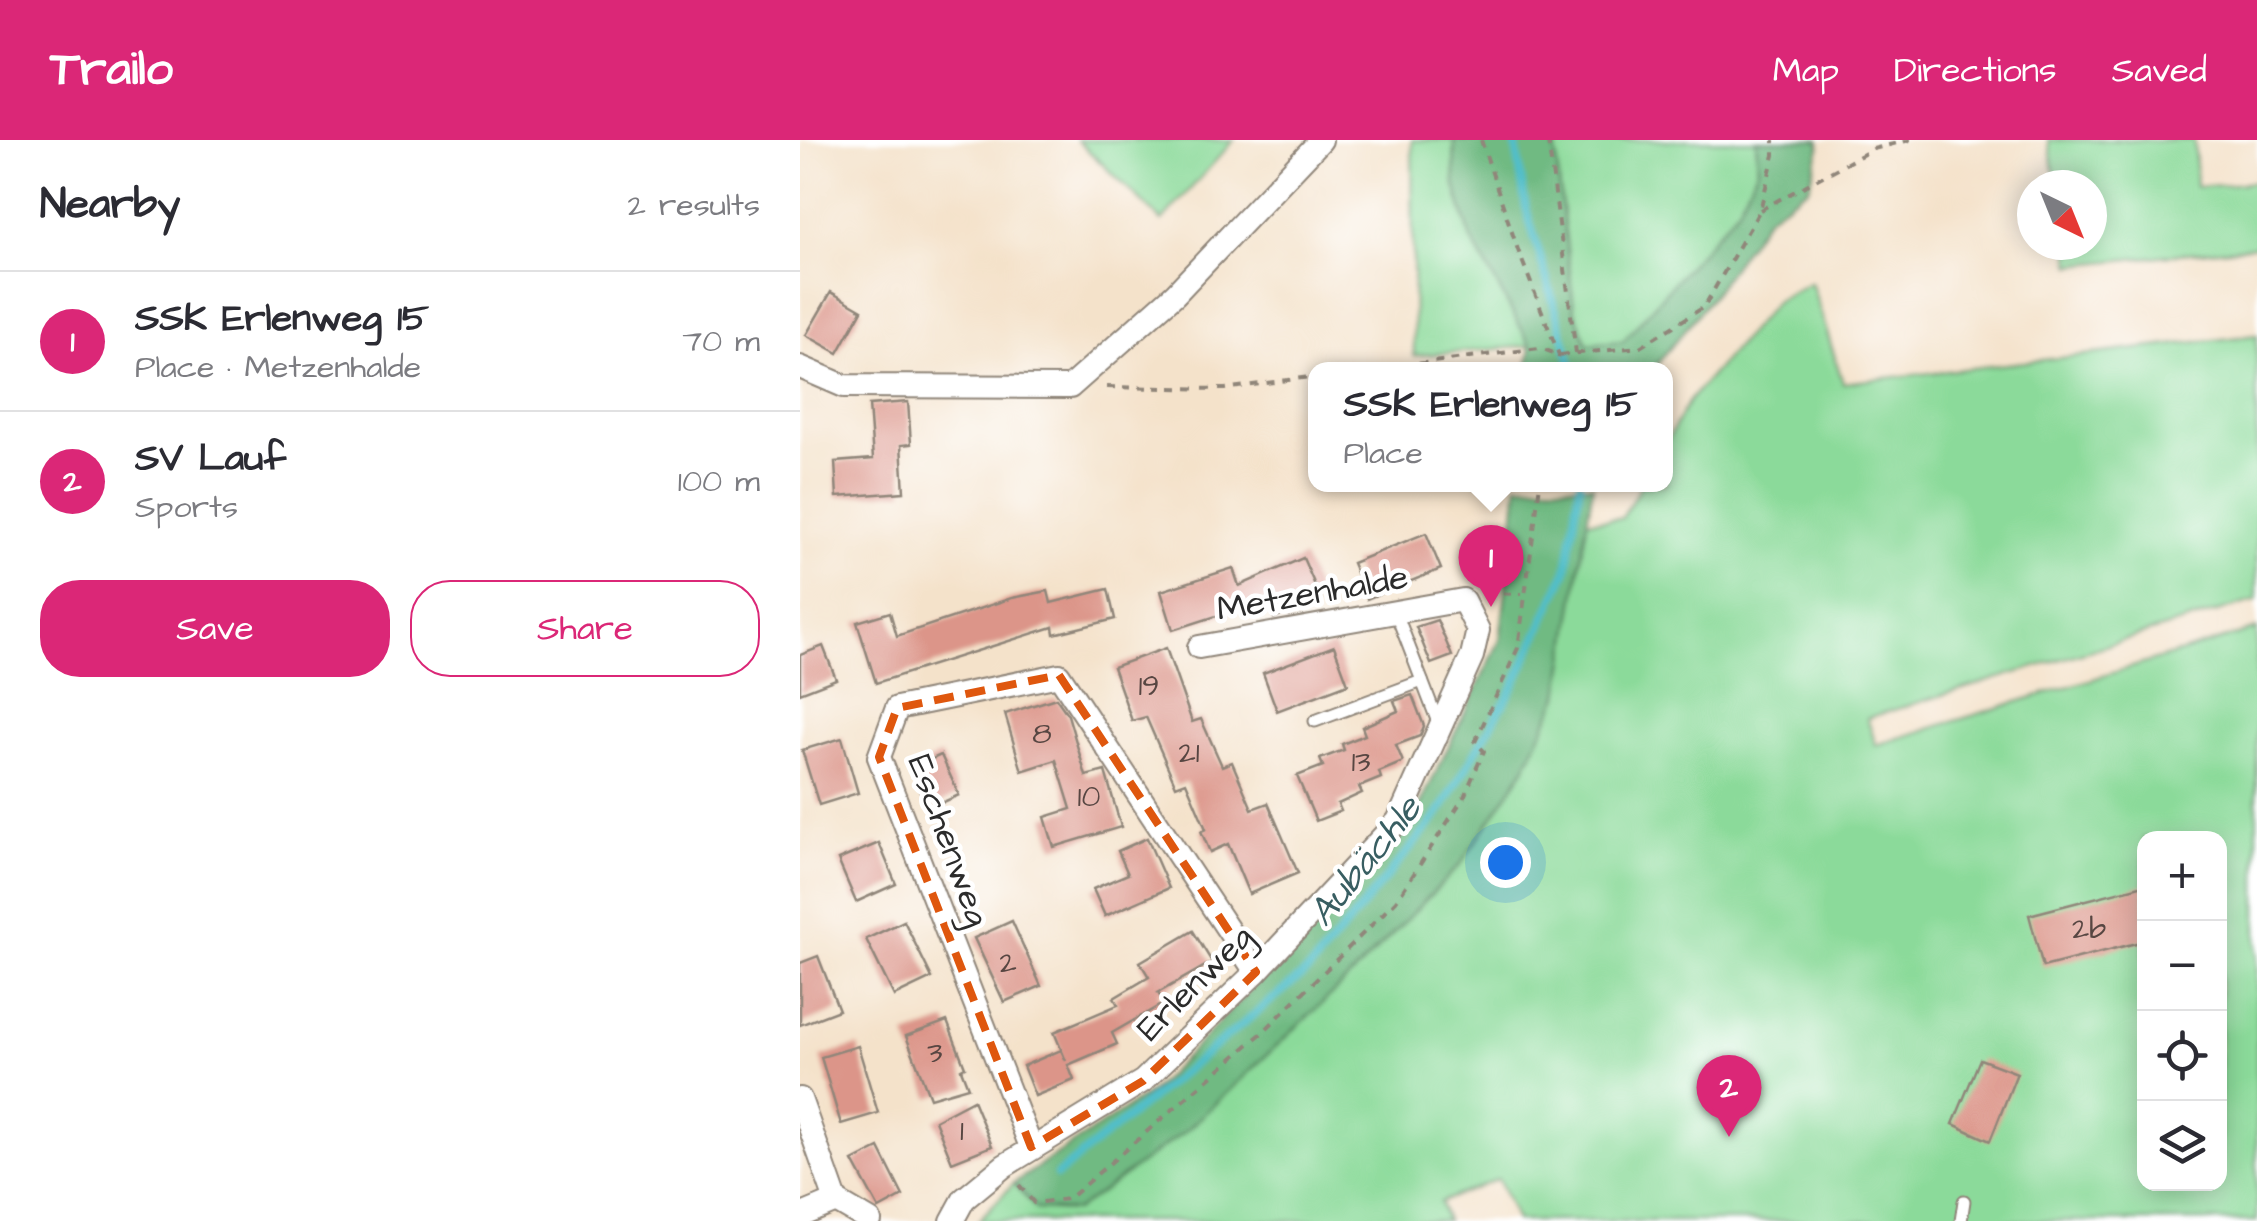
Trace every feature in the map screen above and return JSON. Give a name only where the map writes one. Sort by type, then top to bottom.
[{"type":"street","points":[[800,367],[844,386],[1070,387],[1175,294],[1321,140]]},
{"type":"street","name":"Metzenhalde","points":[[1198,648],[1464,600]]},
{"type":"street","name":"Erlenweg","points":[[952,1221],[964,1199],[1004,1166],[1143,1081],[1256,972],[1398,821],[1472,656],[1478,630],[1464,600]]},
{"type":"street","name":"Eschenweg","points":[[1031,1147],[878,757],[897,708],[1058,676],[1256,972]]},
{"type":"street","points":[[800,1099],[836,1200],[870,1221]]},
{"type":"street","points":[[800,1216],[836,1200]]},
{"type":"lane","points":[[1396,613],[1439,725]]},
{"type":"lane","points":[[1315,721],[1422,680]]},
{"type":"lane","points":[[1961,1221],[1964,1201]]},
{"type":"path","points":[[1481,140],[1559,355],[1558,362]]},
{"type":"path","points":[[1548,140],[1576,354]]},
{"type":"path","points":[[1432,362],[1540,348],[1559,355],[1640,347],[1704,307],[1760,210],[1774,140]]},
{"type":"path","points":[[1760,210],[1873,148],[1910,140]]},
{"type":"path","points":[[1070,387],[1225,389],[1308,377]]},
{"type":"path","points":[[1004,1166],[1034,1203],[1068,1199],[1262,1033],[1396,901],[1464,796],[1484,751],[1475,742],[1518,648],[1539,492]]},
{"type":"path","points":[[1464,600],[1490,592],[1524,594]]},
{"type":"highlighted area","points":[[1059,675],[1256,972],[1143,1081],[1031,1147],[879,757],[897,708]]},
{"type":"green space","points":[[1077,140],[1234,140],[1162,221]]},
{"type":"green space","points":[[1412,140],[1454,140],[1455,186],[1471,238],[1531,346],[1414,356]]},
{"type":"green space","points":[[1454,140],[1554,140],[1574,309],[1587,344],[1623,341],[1737,210],[1758,168],[1756,140],[1819,140],[1820,148],[1809,187],[1767,217],[1709,300],[1659,362],[1529,362],[1531,346],[1471,238],[1455,186]]},
{"type":"green space","points":[[1554,140],[1756,140],[1758,168],[1737,210],[1623,342],[1586,344],[1574,309]]},
{"type":"green space","points":[[2048,140],[2194,140],[2196,187],[2257,182],[2257,246],[2072,265],[2071,260],[2107,260],[2107,170],[2054,170]]},
{"type":"green space","points":[[1811,282],[1843,383],[2257,335],[2257,600],[1867,718],[1876,745],[2257,629],[2257,1221],[1516,1221],[1498,1179],[1440,1202],[1446,1221],[978,1221],[1014,1183],[1036,1209],[1559,696],[1586,521],[1622,518],[1637,492],[1673,492],[1673,430],[1689,401],[1777,300]]},
{"type":"green space","points":[[1517,492],[1592,492],[1559,696],[1524,770],[1461,864],[1351,976],[1188,1129],[1075,1211],[1036,1209],[1014,1183],[1151,1092],[1409,828],[1500,640]]},
{"type":"building","points":[[831,292],[862,310],[838,353],[806,335]]},
{"type":"building","points":[[908,402],[911,444],[901,445],[904,492],[837,497],[835,462],[873,459],[869,405]]},
{"type":"building","points":[[1426,533],[1441,569],[1367,599],[1352,563]]},
{"type":"building","points":[[1303,558],[1321,599],[1274,618],[1266,600],[1173,630],[1161,591],[1233,568],[1239,586]]},
{"type":"building","points":[[1108,589],[1115,619],[1054,634],[1053,627],[876,683],[857,622],[890,612],[897,636],[1012,598],[1048,591],[1051,603]]},
{"type":"building","points":[[1437,620],[1452,656],[1431,664],[1416,627]]},
{"type":"building","points":[[823,646],[836,679],[800,693],[800,655]]},
{"type":"building","points":[[1334,646],[1348,684],[1277,711],[1263,673]]},
{"type":"building","points":[[1166,648],[1192,722],[1201,719],[1222,766],[1232,762],[1252,809],[1268,803],[1298,873],[1249,894],[1228,844],[1210,852],[1201,831],[1206,829],[1186,782],[1176,786],[1146,717],[1132,721],[1113,667]]},
{"type":"building","points":[[1412,695],[1424,726],[1420,736],[1396,745],[1403,762],[1379,772],[1381,778],[1359,787],[1362,793],[1338,804],[1341,811],[1316,821],[1297,776],[1323,766],[1320,759],[1344,750],[1342,744],[1365,735],[1362,727],[1398,711],[1394,701]]},
{"type":"building","points":[[1056,698],[1068,715],[1086,776],[1105,771],[1121,827],[1054,847],[1045,817],[1071,809],[1056,760],[1022,771],[1005,714]]},
{"type":"building","points":[[842,738],[858,793],[819,805],[802,750]]},
{"type":"building","points":[[941,755],[959,795],[928,809],[910,769]]},
{"type":"building","points":[[1147,838],[1169,888],[1105,916],[1093,889],[1128,874],[1118,851]]},
{"type":"building","points":[[879,843],[896,884],[856,902],[838,860]]},
{"type":"building","points":[[2137,887],[2137,943],[2043,967],[2029,915]]},
{"type":"building","points":[[904,921],[932,978],[894,996],[866,939]]},
{"type":"building","points":[[1012,921],[1041,986],[1004,1002],[974,938]]},
{"type":"building","points":[[1193,931],[1212,962],[1158,993],[1164,1003],[1112,1033],[1117,1044],[1068,1065],[1074,1080],[1035,1096],[1023,1066],[1061,1050],[1066,1061],[1054,1032],[1118,1005],[1114,998],[1149,977],[1140,962]]},
{"type":"building","points":[[818,956],[839,1010],[800,1025],[800,963]]},
{"type":"building","points":[[947,1021],[965,1067],[961,1069],[968,1087],[930,1098],[906,1036]]},
{"type":"building","points":[[858,1046],[878,1113],[841,1124],[821,1057]]},
{"type":"building","points":[[1980,1059],[2017,1073],[1990,1141],[1953,1124]]},
{"type":"building","points":[[973,1100],[992,1146],[952,1162],[935,1120]]},
{"type":"building","points":[[879,1148],[903,1196],[879,1209],[853,1161]]},
{"type":"waterway","name":"Aubächle","points":[[1515,140],[1526,208],[1571,362]]},
{"type":"waterway","name":"Aubächle","points":[[1057,1175],[1310,969],[1439,814],[1513,688],[1567,570],[1579,492]]},
{"type":"place","name":"SSK Erlenweg 15","points":[[1491,607]]},
{"type":"place","name":"SV Lauf","points":[[1729,1137]]}]
